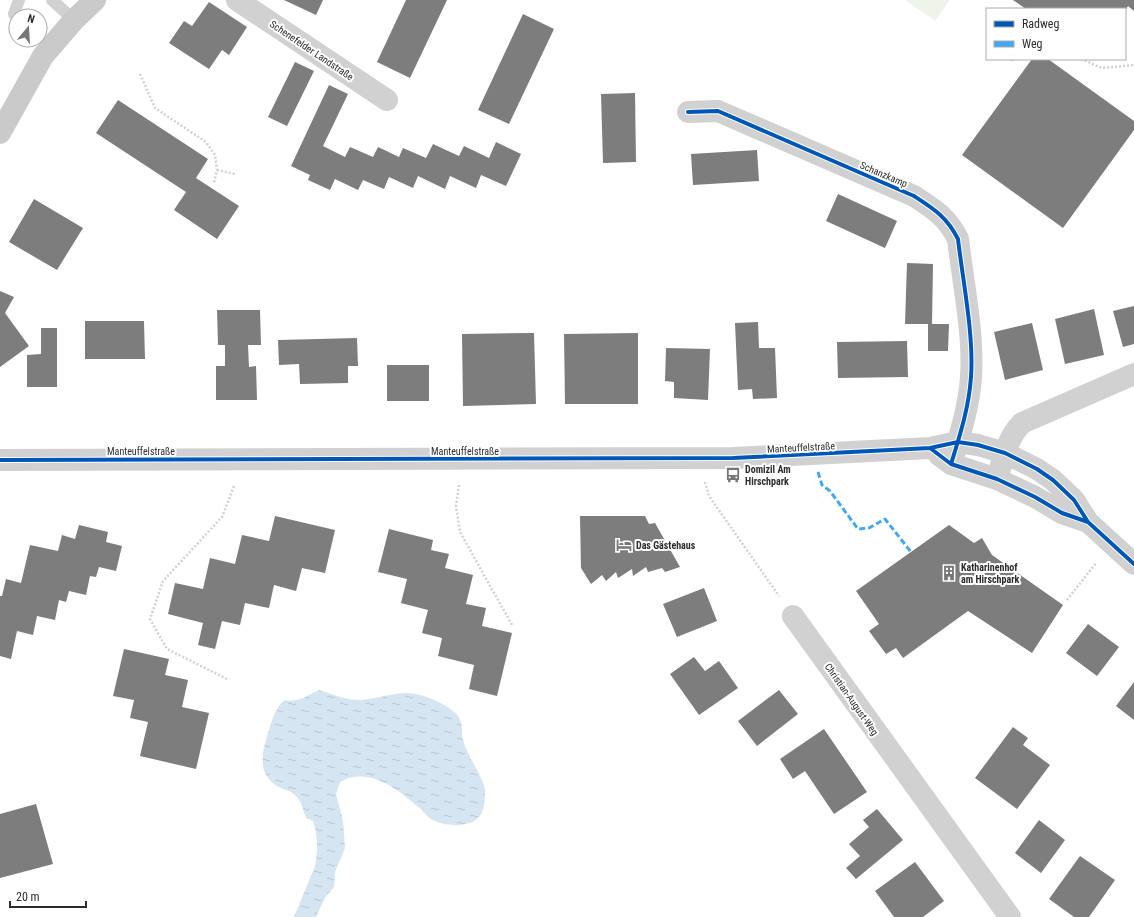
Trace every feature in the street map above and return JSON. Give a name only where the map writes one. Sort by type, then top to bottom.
[{"type":"main road","points":[[0,133],[43,56],[74,20],[95,0]]},
{"type":"street","name":"Schenefelder Landstraße","points":[[237,0],[387,100]]},
{"type":"street","name":"Schanzkamp","points":[[688,112],[718,111],[914,196],[940,213],[950,225],[958,239],[970,348],[971,376],[968,400],[951,464]]},
{"type":"street","points":[[997,479],[1005,453],[1015,430],[1029,419],[1134,374]]},
{"type":"street","name":"Manteuffelstraße","points":[[0,460],[734,458],[930,448],[958,442],[1005,453],[1037,468],[1053,480],[1074,500],[1088,522],[1134,564]]},
{"type":"street","name":"Manteuffelstraße","points":[[930,448],[951,464],[997,479],[1035,497],[1062,513],[1088,522]]},
{"type":"street","name":"Christian-August-Weg","points":[[793,616],[1010,917]]},
{"type":"lane","points":[[52,0],[74,20]]},
{"type":"path","points":[[1083,60],[1102,68],[1134,65]]},
{"type":"path","points":[[140,74],[155,108],[206,142],[215,155],[217,170],[214,183]]},
{"type":"path","points":[[217,170],[235,174]]},
{"type":"path","points":[[704,476],[709,496],[793,616]]},
{"type":"path","points":[[459,485],[456,506],[460,532],[512,625]]},
{"type":"path","points":[[227,679],[166,649],[150,619],[163,581],[222,517],[234,486]]},
{"type":"path","points":[[1067,600],[1099,559]]},
{"type":"shaded area","points":[[905,0],[950,0],[935,21]]},
{"type":"water","points":[[319,690],[357,700],[407,693],[428,697],[449,708],[458,716],[462,725],[464,742],[482,780],[485,800],[482,812],[476,820],[465,824],[448,824],[431,819],[400,793],[382,782],[371,778],[361,777],[351,778],[340,782],[336,794],[343,820],[345,848],[335,872],[334,887],[325,898],[316,917],[294,917],[315,866],[317,855],[316,832],[313,821],[306,818],[298,798],[292,792],[277,786],[270,780],[263,767],[262,760],[267,737],[277,709],[285,700],[290,701],[303,698]]},
{"type":"building","points":[[284,0],[323,0],[316,15]]},
{"type":"building","points":[[406,0],[447,0],[410,78],[377,62]]},
{"type":"building","points":[[1013,0],[1134,0],[1134,11],[1128,6],[1126,9],[1126,8],[1025,8]]},
{"type":"building","points":[[209,2],[247,27],[229,55],[222,50],[209,69],[169,43],[184,21],[192,26]]},
{"type":"building","points":[[523,14],[554,29],[509,124],[478,110]]},
{"type":"building","points":[[1031,60],[1049,60],[1134,121],[1134,130],[1063,228],[962,155]]},
{"type":"building","points":[[295,62],[314,71],[287,126],[268,117]]},
{"type":"building","points":[[329,85],[348,94],[323,146],[345,157],[350,147],[373,157],[378,147],[399,157],[403,148],[426,158],[433,144],[459,156],[464,146],[489,158],[496,142],[521,154],[506,186],[481,175],[476,188],[450,176],[445,189],[418,176],[413,188],[389,177],[384,189],[363,180],[358,190],[335,179],[330,190],[308,180],[310,175],[291,166]]},
{"type":"building","points":[[635,93],[636,162],[603,163],[601,94]]},
{"type":"building","points":[[118,100],[208,159],[196,178],[239,206],[217,239],[174,210],[186,192],[96,133]]},
{"type":"building","points":[[757,150],[759,181],[693,185],[691,154]]},
{"type":"building","points":[[838,194],[897,221],[885,248],[826,221]]},
{"type":"building","points":[[34,199],[83,228],[57,270],[9,242]]},
{"type":"building","points":[[907,263],[933,264],[932,324],[949,324],[948,351],[928,351],[928,324],[905,324]]},
{"type":"building","points":[[0,291],[14,297],[5,313],[29,346],[0,367]]},
{"type":"building","points":[[1134,306],[1134,344],[1123,347],[1113,311]]},
{"type":"building","points":[[1094,309],[1104,355],[1065,364],[1055,319]]},
{"type":"building","points":[[217,310],[260,310],[261,345],[248,345],[249,367],[256,366],[257,400],[216,400],[216,366],[225,366],[225,345],[218,345]]},
{"type":"building","points":[[85,321],[144,321],[145,359],[85,359]]},
{"type":"building","points":[[758,322],[759,348],[775,348],[777,398],[753,399],[752,389],[738,390],[735,323]]},
{"type":"building","points":[[1032,323],[1043,370],[1005,380],[994,332]]},
{"type":"building","points":[[41,328],[57,328],[57,387],[27,387],[27,355],[41,354]]},
{"type":"building","points":[[534,333],[536,404],[463,406],[462,334]]},
{"type":"building","points":[[638,333],[638,404],[565,404],[564,334]]},
{"type":"building","points":[[357,338],[358,366],[348,366],[348,383],[300,384],[299,364],[279,365],[278,340]]},
{"type":"building","points":[[907,341],[908,377],[838,378],[837,342]]},
{"type":"building","points":[[666,348],[710,349],[708,400],[674,398],[674,382],[665,381]]},
{"type":"building","points":[[387,365],[429,365],[429,401],[387,401]]},
{"type":"building","points":[[275,516],[335,530],[325,573],[302,568],[296,591],[274,585],[269,608],[245,603],[240,625],[222,621],[215,649],[198,645],[203,623],[168,614],[175,583],[203,589],[210,558],[235,564],[242,535],[269,541]]},
{"type":"building","name":"Das Gästehaus","points":[[580,516],[645,516],[649,524],[655,523],[680,567],[665,572],[662,568],[648,572],[646,567],[633,576],[632,569],[618,578],[616,572],[606,581],[602,575],[591,584],[581,568]]},
{"type":"building","points":[[79,525],[108,532],[106,542],[122,546],[116,571],[99,567],[96,577],[90,576],[86,595],[69,591],[66,602],[59,600],[55,620],[37,616],[33,635],[17,631],[11,659],[0,656],[0,596],[2,596],[6,579],[21,583],[30,545],[58,551],[62,535],[75,539]]},
{"type":"building","name":"Katharinenhof am Hirschpark","points":[[949,525],[974,543],[982,538],[992,555],[1063,605],[1032,653],[968,611],[903,658],[896,648],[886,654],[869,631],[879,624],[856,591]]},
{"type":"building","points":[[389,529],[433,540],[431,550],[449,554],[445,568],[473,575],[466,604],[486,608],[482,626],[512,633],[497,696],[469,689],[474,665],[438,656],[442,638],[422,633],[428,610],[401,603],[407,579],[378,572]]},
{"type":"building","points":[[704,588],[717,621],[677,637],[663,604]]},
{"type":"building","points":[[1088,624],[1119,647],[1097,676],[1066,653]]},
{"type":"building","points":[[124,649],[169,659],[165,675],[188,680],[182,707],[209,713],[196,769],[140,756],[148,722],[130,718],[134,700],[113,696]]},
{"type":"building","points":[[694,657],[705,671],[719,661],[738,688],[699,715],[670,674]]},
{"type":"building","points":[[1134,682],[1134,720],[1116,706]]},
{"type":"building","points":[[779,690],[798,714],[757,746],[738,721]]},
{"type":"building","points":[[1013,727],[1028,738],[1023,745],[1050,765],[1017,809],[975,778]]},
{"type":"building","points":[[824,729],[867,792],[834,814],[805,771],[793,779],[780,759]]},
{"type":"building","points":[[36,804],[53,864],[0,878],[0,814]]},
{"type":"building","points":[[877,809],[903,840],[856,879],[846,868],[860,856],[849,844],[869,827],[863,820]]},
{"type":"building","points":[[1039,820],[1065,840],[1041,873],[1015,853]]},
{"type":"building","points":[[1080,856],[1115,880],[1089,917],[1074,917],[1049,899]]},
{"type":"building","points":[[915,862],[944,901],[923,917],[894,917],[875,891]]},
{"type":"marked path","points":[[818,472],[822,485],[830,491],[858,529],[869,528],[885,519],[911,552]]},
{"type":"cycle path","points":[[688,112],[718,111],[914,196],[945,219],[954,231],[958,239],[968,309],[972,361],[970,388],[966,410],[951,464]]},
{"type":"cycle path","points":[[0,460],[733,458],[930,448],[958,442],[978,445],[1005,453],[1037,469],[1053,480],[1074,500],[1088,522],[1134,564]]},
{"type":"cycle path","points":[[930,448],[951,464],[997,479],[1035,497],[1062,513],[1088,522]]},
{"type":"place","name":"Domizil Am Hirschpark","points":[[733,475]]},
{"type":"place","name":"Das Gästehaus","points":[[624,545]]},
{"type":"place","name":"Katharinenhof am Hirschpark","points":[[949,573]]}]
